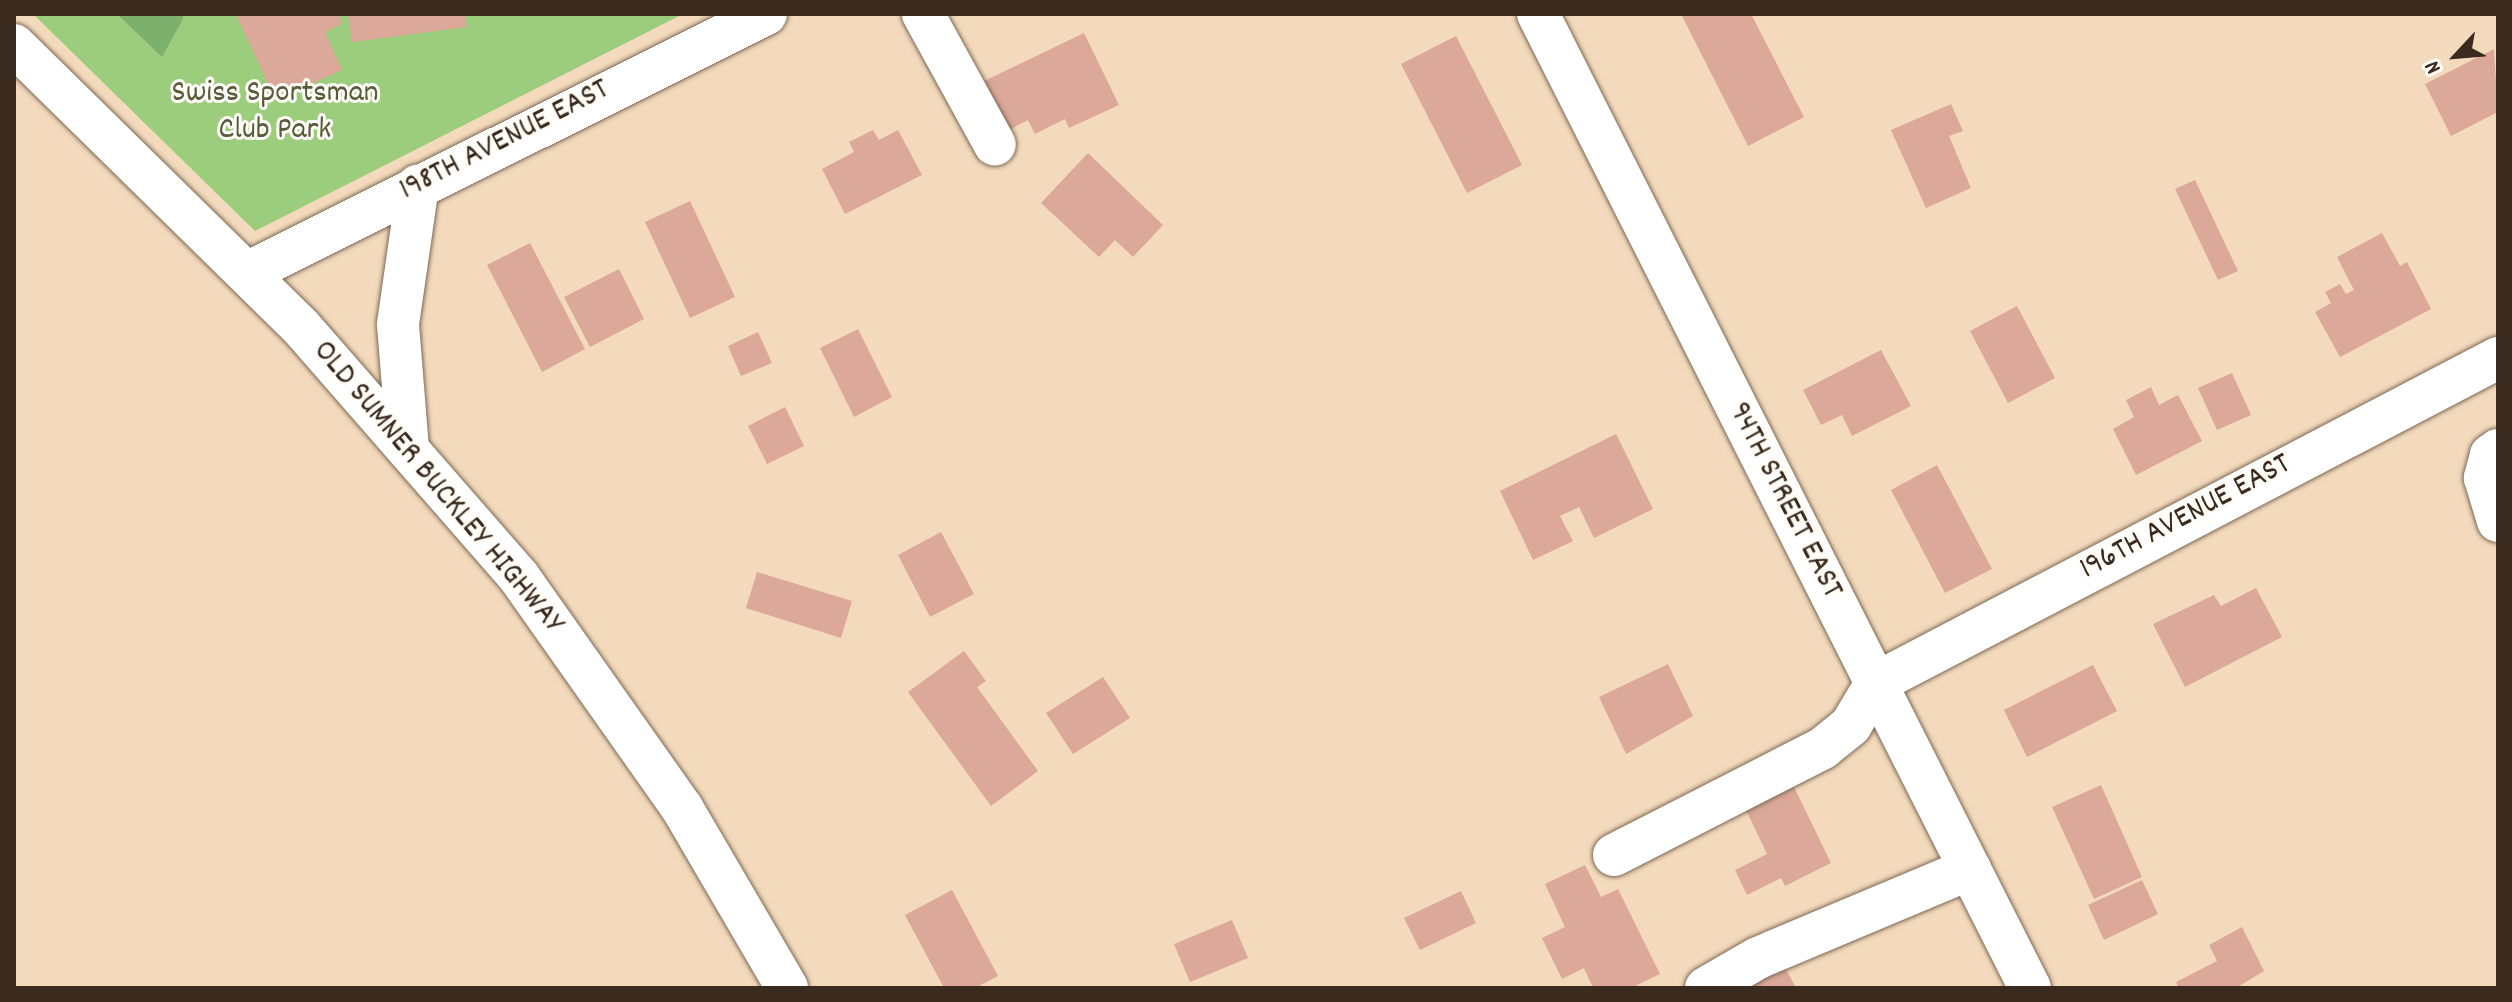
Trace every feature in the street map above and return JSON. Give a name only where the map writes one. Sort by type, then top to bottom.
[{"type":"street","name":"198TH AVENUE EAST","points":[[247,273],[766,14]]},
{"type":"street","points":[[923,14],[995,145]]},
{"type":"street","name":"94TH STREET EAST","points":[[1538,14],[2030,988]]},
{"type":"street","name":"OLD SUMNER BUCKLEY HIGHWAY","points":[[14,45],[247,273],[408,449],[519,577],[612,705],[736,892],[787,988]]},
{"type":"street","points":[[408,449],[398,324],[418,185]]},
{"type":"street","name":"196TH AVENUE EAST","points":[[1876,683],[2498,358]]},
{"type":"street","points":[[2498,450],[2491,455],[2485,478],[2498,521]]},
{"type":"street","points":[[1614,855],[1823,748],[1851,725],[1876,683]]},
{"type":"street","points":[[1706,988],[1758,958],[1970,869]]},
{"type":"green space","name":"Swiss Sportsman Club Park","points":[[33,14],[683,14],[255,231]]},
{"type":"green space","points":[[117,14],[183,14],[183,19],[162,57]]},
{"type":"building","points":[[243,14],[338,14],[342,24],[325,32],[342,70],[276,100],[237,17]]},
{"type":"building","points":[[348,14],[465,14],[467,27],[352,42]]},
{"type":"building","points":[[1751,14],[1804,117],[1748,146],[1682,16]]},
{"type":"building","points":[[1084,33],[1119,105],[1069,128],[1065,119],[1035,134],[1028,120],[1005,132],[982,82]]},
{"type":"building","points":[[1456,36],[1522,165],[1467,193],[1401,64]]},
{"type":"building","points":[[2494,49],[2498,112],[2451,136],[2425,84]]},
{"type":"building","points":[[1951,104],[1963,131],[1949,136],[1971,188],[1926,208],[1891,130]]},
{"type":"building","points":[[873,130],[879,140],[898,130],[922,175],[845,214],[822,169],[854,152],[849,142]]},
{"type":"building","points":[[1088,153],[1163,225],[1133,257],[1115,240],[1099,257],[1041,203]]},
{"type":"building","points":[[2195,180],[2238,271],[2218,280],[2175,189]]},
{"type":"building","points":[[690,201],[735,297],[690,318],[645,222]]},
{"type":"building","points":[[2382,233],[2400,266],[2407,262],[2431,309],[2340,357],[2315,312],[2331,303],[2325,292],[2340,284],[2346,294],[2354,290],[2337,257]]},
{"type":"building","points":[[530,243],[585,349],[542,372],[487,265]]},
{"type":"building","points":[[619,269],[644,319],[590,347],[564,297]]},
{"type":"building","points":[[2017,306],[2055,378],[2008,403],[1970,331]]},
{"type":"building","points":[[858,329],[892,397],[854,417],[820,348]]},
{"type":"building","points":[[758,332],[772,363],[741,376],[728,346]]},
{"type":"building","points":[[1881,350],[1911,406],[1852,436],[1842,415],[1821,425],[1803,390]]},
{"type":"building","points":[[2232,373],[2251,415],[2217,430],[2198,388]]},
{"type":"building","points":[[2151,387],[2159,405],[2178,395],[2202,441],[2136,475],[2113,429],[2134,417],[2126,400]]},
{"type":"building","points":[[785,407],[804,446],[767,464],[748,426]]},
{"type":"building","points":[[1616,434],[1653,509],[1594,538],[1579,507],[1560,516],[1573,541],[1533,560],[1500,491]]},
{"type":"building","points":[[1937,465],[1992,569],[1945,593],[1891,490]]},
{"type":"building","points":[[941,532],[974,594],[930,617],[898,555]]},
{"type":"building","points":[[757,572],[852,601],[841,638],[746,608]]},
{"type":"building","points":[[2256,588],[2282,637],[2185,687],[2153,624],[2214,595],[2221,606]]},
{"type":"building","points":[[964,651],[986,681],[977,687],[1038,771],[991,806],[908,692]]},
{"type":"building","points":[[1668,664],[1693,716],[1626,754],[1599,697]]},
{"type":"building","points":[[2093,665],[2117,711],[2027,757],[2004,710]]},
{"type":"building","points":[[1103,677],[1130,718],[1073,754],[1046,713]]},
{"type":"building","points":[[2101,785],[2142,877],[2094,899],[2052,807]]},
{"type":"building","points":[[1794,787],[1831,863],[1785,886],[1781,878],[1747,895],[1735,870],[1767,854],[1746,810]]},
{"type":"building","points":[[1585,865],[1601,897],[1618,889],[1660,974],[1631,988],[1593,988],[1584,968],[1562,979],[1542,938],[1565,927],[1545,884]]},
{"type":"building","points":[[2142,880],[2158,914],[2104,940],[2088,905]]},
{"type":"building","points":[[952,890],[998,976],[975,988],[944,988],[905,915]]},
{"type":"building","points":[[1461,891],[1476,923],[1420,950],[1404,918]]},
{"type":"building","points":[[1232,920],[1248,958],[1190,982],[1174,944]]},
{"type":"building","points":[[2242,927],[2264,971],[2236,988],[2179,988],[2176,982],[2217,961],[2209,945]]},
{"type":"building","points":[[1785,967],[1796,988],[1742,988]]}]
